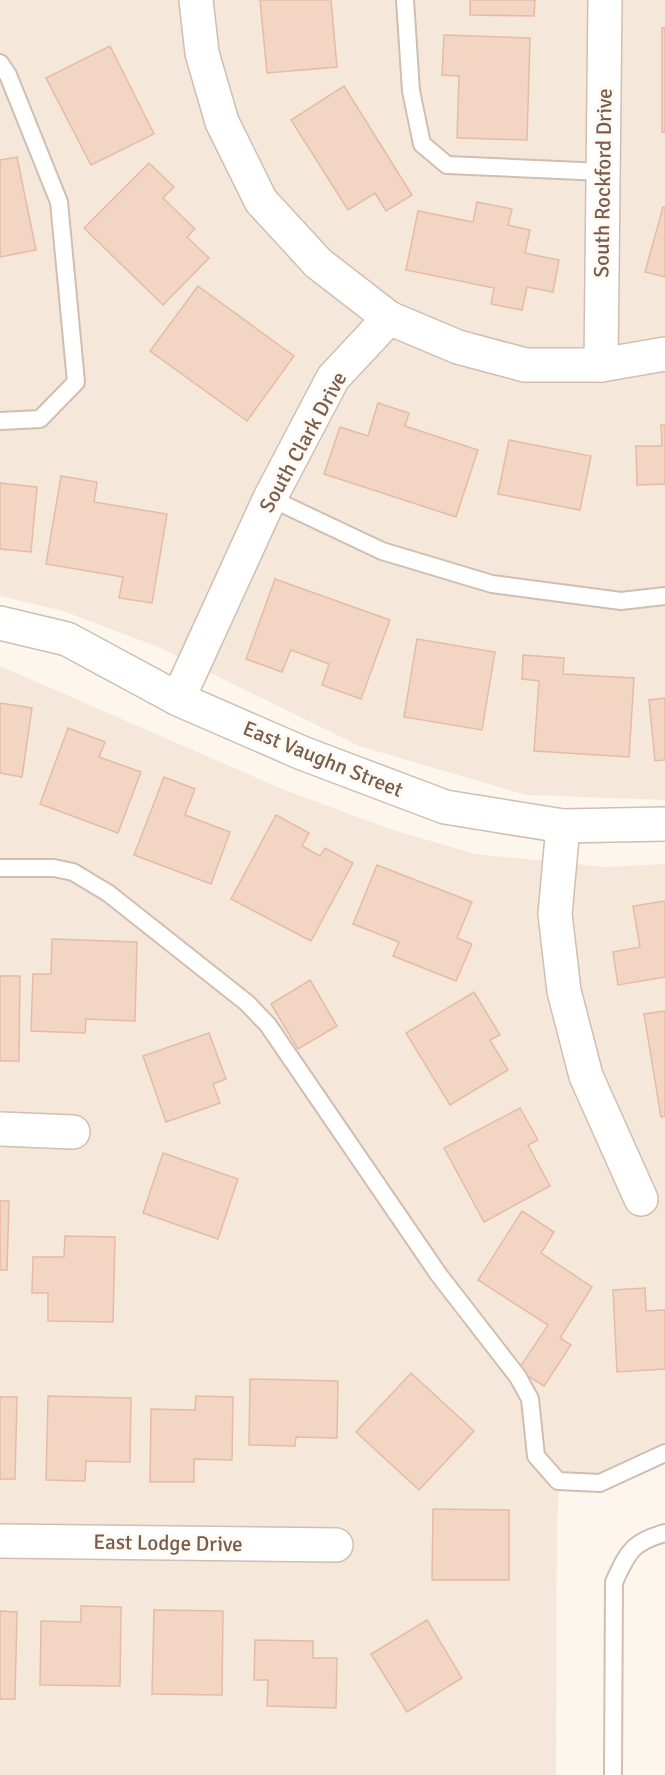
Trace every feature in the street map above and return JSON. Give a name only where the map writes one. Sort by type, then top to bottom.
[{"type":"street","points":[[196,0],[202,53],[222,123],[261,201],[318,262],[388,318],[458,347],[525,365],[601,365],[665,354]]},
{"type":"street","name":"South Rockford Drive","points":[[601,365],[605,0]]},
{"type":"street","name":"South Clark Drive","points":[[178,699],[270,498],[333,378],[388,318]]},
{"type":"street","name":"East Vaughn Street","points":[[0,623],[67,639],[178,699],[302,753],[445,807],[563,826],[665,824]]},
{"type":"street","points":[[563,826],[555,914],[564,991],[586,1076],[641,1199]]},
{"type":"street","points":[[0,1129],[73,1132]]},
{"type":"street","name":"East Lodge Drive","points":[[0,1541],[336,1545]]},
{"type":"lane","points":[[405,0],[411,91],[422,144],[447,165],[603,171]]},
{"type":"lane","points":[[0,63],[8,75],[59,202],[76,382],[40,419],[0,422]]},
{"type":"lane","points":[[270,498],[382,551],[492,584],[621,601],[665,596]]},
{"type":"lane","points":[[0,868],[54,868],[73,872],[108,893],[247,1003],[268,1025],[439,1275],[518,1377],[530,1399],[536,1456],[558,1481],[600,1483],[665,1453]]},
{"type":"lane","points":[[613,1775],[614,1582],[627,1554],[647,1538],[665,1533]]},
{"type":"shaded area","points":[[0,0],[665,0],[665,800],[526,795],[359,746],[158,647],[63,611],[0,596]]},
{"type":"shaded area","points":[[0,666],[287,791],[390,829],[475,854],[605,867],[665,864],[665,1442],[599,1474],[560,1473],[557,1526],[556,1775],[0,1775]]},
{"type":"building","points":[[260,0],[331,0],[337,67],[267,73]]},
{"type":"building","points":[[470,0],[535,0],[534,16],[470,15]]},
{"type":"building","points":[[662,28],[665,28],[665,132],[662,132]]},
{"type":"building","points":[[444,35],[530,38],[527,140],[457,138],[459,76],[442,75]]},
{"type":"building","points":[[110,46],[154,134],[91,165],[46,78]]},
{"type":"building","points":[[344,86],[412,195],[386,211],[375,193],[348,210],[291,120]]},
{"type":"building","points":[[17,157],[36,250],[0,257],[0,160]]},
{"type":"building","points":[[149,163],[174,187],[163,198],[195,229],[187,237],[209,258],[163,305],[84,228]]},
{"type":"building","points":[[477,202],[512,209],[508,225],[530,230],[525,253],[559,260],[553,292],[527,287],[522,310],[491,304],[494,288],[406,270],[418,211],[473,222]]},
{"type":"building","points":[[663,207],[665,208],[665,277],[645,272]]},
{"type":"building","points":[[198,286],[294,356],[247,421],[150,351]]},
{"type":"building","points":[[378,403],[409,413],[405,426],[478,450],[456,517],[324,474],[340,427],[368,436]]},
{"type":"building","points":[[661,425],[665,425],[665,484],[637,485],[636,446],[662,446]]},
{"type":"building","points":[[509,440],[591,456],[580,510],[498,494]]},
{"type":"building","points":[[61,476],[97,482],[94,502],[167,514],[152,603],[119,598],[123,577],[46,564]]},
{"type":"building","points":[[0,483],[37,487],[31,552],[0,549]]},
{"type":"building","points":[[275,579],[390,620],[361,699],[322,685],[329,664],[291,650],[282,672],[246,659]]},
{"type":"building","points":[[417,639],[495,652],[482,730],[404,717]]},
{"type":"building","points":[[523,655],[564,658],[563,674],[634,678],[629,757],[534,751],[539,681],[522,679]]},
{"type":"building","points":[[665,698],[665,760],[655,761],[649,700]]},
{"type":"building","points":[[0,703],[32,708],[22,777],[0,773]]},
{"type":"building","points":[[68,728],[105,742],[99,757],[141,772],[118,833],[40,804]]},
{"type":"building","points":[[164,777],[195,789],[185,815],[230,832],[211,884],[134,855]]},
{"type":"building","points":[[276,815],[309,833],[302,846],[320,856],[325,848],[353,863],[311,941],[231,899]]},
{"type":"building","points":[[377,865],[472,902],[457,938],[472,944],[456,981],[393,956],[399,942],[353,924]]},
{"type":"building","points":[[665,901],[665,977],[618,985],[613,952],[640,947],[633,906]]},
{"type":"building","points":[[52,939],[137,942],[135,1021],[86,1019],[85,1033],[31,1031],[33,974],[51,974]]},
{"type":"building","points":[[0,976],[20,976],[19,1061],[0,1061]]},
{"type":"building","points":[[310,980],[337,1026],[298,1049],[271,1004]]},
{"type":"building","points":[[474,992],[500,1035],[490,1040],[508,1070],[450,1105],[406,1033]]},
{"type":"building","points":[[665,1011],[665,1116],[661,1117],[644,1014]]},
{"type":"building","points":[[209,1033],[226,1079],[213,1084],[220,1103],[166,1122],[143,1056]]},
{"type":"building","points":[[520,1108],[538,1140],[528,1145],[550,1186],[484,1222],[444,1148]]},
{"type":"building","points":[[163,1153],[238,1179],[218,1239],[143,1213]]},
{"type":"building","points":[[0,1201],[9,1201],[7,1270],[0,1270]]},
{"type":"building","points":[[522,1211],[554,1232],[541,1253],[592,1287],[560,1338],[571,1345],[544,1386],[518,1370],[548,1325],[478,1280]]},
{"type":"building","points":[[65,1236],[115,1237],[113,1322],[48,1321],[48,1293],[32,1293],[33,1257],[64,1257]]},
{"type":"building","points":[[645,1288],[646,1311],[665,1310],[665,1369],[617,1372],[613,1290]]},
{"type":"building","points":[[411,1373],[474,1431],[419,1490],[356,1432]]},
{"type":"building","points":[[250,1379],[338,1381],[337,1438],[296,1437],[295,1446],[249,1445]]},
{"type":"building","points":[[48,1396],[131,1398],[130,1462],[86,1461],[85,1481],[46,1480]]},
{"type":"building","points":[[196,1396],[233,1397],[232,1460],[194,1459],[194,1482],[150,1482],[151,1409],[195,1410]]},
{"type":"building","points":[[0,1397],[17,1397],[15,1479],[0,1479]]},
{"type":"building","points":[[433,1509],[509,1510],[509,1580],[432,1580]]},
{"type":"building","points":[[81,1606],[121,1607],[120,1686],[40,1685],[41,1621],[81,1622]]},
{"type":"building","points":[[154,1610],[223,1611],[222,1695],[152,1694]]},
{"type":"building","points":[[0,1611],[17,1612],[15,1699],[0,1699]]},
{"type":"building","points":[[427,1620],[462,1678],[407,1712],[371,1654]]},
{"type":"building","points":[[255,1640],[313,1641],[313,1658],[337,1658],[336,1708],[267,1706],[268,1680],[254,1680]]}]
